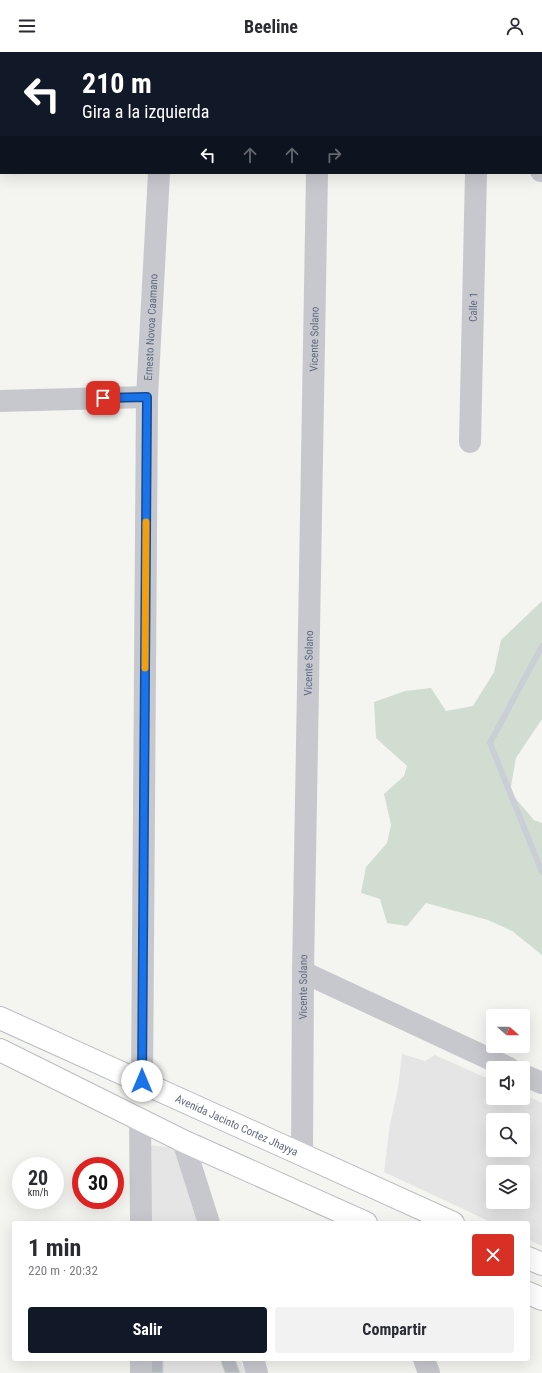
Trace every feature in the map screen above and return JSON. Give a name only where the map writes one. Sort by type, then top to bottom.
[{"type":"main road","name":"Avenida Jacinto Cortez Jhayya","points":[[0,1018],[449,1221]]},
{"type":"main road","points":[[0,1050],[183,1140],[362,1221]]},
{"type":"main road","points":[[530,1259],[542,1264]]},
{"type":"main road","points":[[530,1294],[542,1299]]},
{"type":"street","name":"Ernesto Novoa Caamano","points":[[142,1081],[147,397],[159,174]]},
{"type":"street","name":"Vicente Solano","points":[[302,1154],[303,972],[317,174]]},
{"type":"street","name":"Calle 1","points":[[470,442],[476,174]]},
{"type":"street","points":[[0,401],[147,397]]},
{"type":"street","points":[[303,972],[494,1061]]},
{"type":"street","points":[[530,1077],[542,1083]]},
{"type":"street","points":[[140,1119],[141,1221]]},
{"type":"street","points":[[183,1140],[208,1221]]},
{"type":"street","points":[[141,1361],[141,1373]]},
{"type":"street","points":[[254,1361],[257,1373]]},
{"type":"street","points":[[425,1361],[429,1373]]},
{"type":"shaded area","points":[[542,601],[542,719],[516,758],[510,792],[534,820],[542,823],[542,955],[512,931],[488,920],[426,903],[407,926],[387,923],[380,899],[361,893],[366,867],[387,843],[391,825],[384,794],[404,776],[407,766],[376,738],[374,702],[405,691],[431,688],[446,711],[473,706],[494,672],[501,640]]},
{"type":"shaded area","points":[[402,1054],[425,1061],[435,1055],[486,1078],[486,1105],[530,1105],[530,1097],[542,1103],[542,1246],[530,1240],[530,1221],[489,1221],[384,1172],[390,1124],[398,1088]]},
{"type":"shaded area","points":[[148,1145],[177,1148],[198,1221],[148,1221]]},
{"type":"shaded area","points":[[149,1361],[241,1361],[245,1373],[149,1373]]},
{"type":"building","points":[[149,1361],[163,1361],[163,1373],[149,1373]]},
{"type":"building","points":[[221,1361],[236,1361],[240,1373],[225,1373]]},
{"type":"waterway","points":[[542,646],[490,743],[542,872]]},
{"type":"slow traffic","points":[[145,668],[146,522]]},
{"type":"route","points":[[103,398],[147,397],[142,1081]]}]
